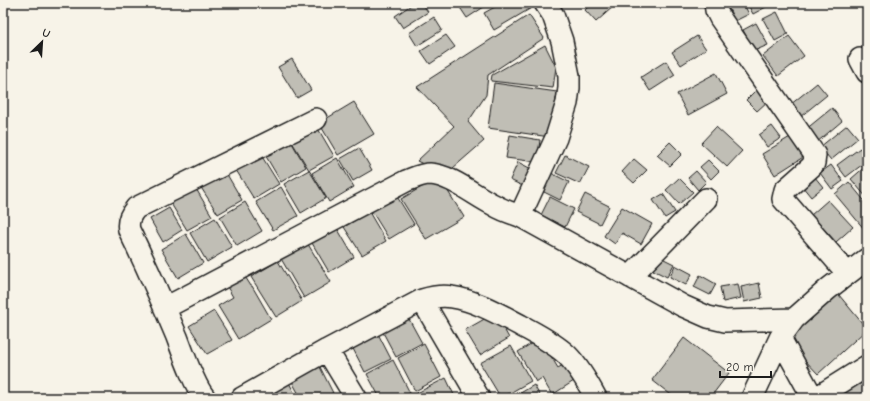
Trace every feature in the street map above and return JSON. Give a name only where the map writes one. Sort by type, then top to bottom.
[{"type":"street","points":[[520,216],[556,138],[567,103],[569,88],[569,76],[562,41],[553,15],[544,3]]},
{"type":"street","points":[[715,3],[716,10],[720,18],[815,155],[814,163],[811,168],[785,190],[783,199],[847,273]]},
{"type":"street","points":[[205,398],[192,373],[130,230],[128,222],[136,208],[316,118]]},
{"type":"street","points":[[165,308],[406,181],[425,175],[442,176],[495,206],[520,216],[683,306],[708,317],[725,321],[794,319]]},
{"type":"street","points":[[630,277],[706,199]]},
{"type":"street","points":[[752,398],[780,338],[794,319],[847,273],[867,259]]},
{"type":"street","points":[[242,398],[327,350],[422,300],[445,296],[469,301],[490,309],[558,347],[576,366],[596,398]]},
{"type":"street","points":[[422,300],[479,398]]},
{"type":"street","points":[[780,338],[815,398],[867,366]]},
{"type":"street","points":[[327,350],[356,398]]},
{"type":"building","points":[[414,3],[422,3],[428,12],[403,28],[395,16]]},
{"type":"building","points":[[457,3],[490,3],[467,18]]},
{"type":"building","points":[[502,3],[531,3],[533,7],[494,30],[484,13]]},
{"type":"building","points":[[592,3],[611,3],[614,6],[596,22],[585,10]]},
{"type":"building","points":[[726,3],[743,3],[749,14],[735,21]]},
{"type":"building","points":[[747,3],[764,3],[766,7],[753,14]]},
{"type":"building","points":[[777,12],[788,34],[775,41],[763,19]]},
{"type":"building","points":[[529,15],[544,38],[488,75],[486,95],[468,122],[484,141],[445,175],[417,161],[454,126],[417,87]]},
{"type":"building","points":[[434,17],[442,30],[417,46],[409,33]]},
{"type":"building","points":[[756,23],[768,45],[754,51],[743,30]]},
{"type":"building","points":[[446,35],[455,47],[430,64],[421,51]]},
{"type":"building","points":[[697,36],[706,49],[681,65],[672,52]]},
{"type":"building","points":[[789,36],[804,56],[778,76],[763,56]]},
{"type":"building","points":[[545,45],[556,67],[553,88],[491,81],[492,75]]},
{"type":"building","points":[[292,59],[311,90],[297,98],[278,67]]},
{"type":"building","points":[[666,61],[675,75],[650,91],[641,77]]},
{"type":"building","points":[[716,73],[727,94],[688,115],[677,94]]},
{"type":"building","points":[[494,83],[557,92],[550,137],[488,128]]},
{"type":"building","points":[[817,83],[827,95],[800,117],[790,105]]},
{"type":"building","points":[[757,89],[768,101],[757,111],[746,100]]},
{"type":"building","points":[[354,102],[374,134],[338,155],[319,123]]},
{"type":"building","points":[[832,108],[842,121],[816,143],[805,130]]},
{"type":"building","points":[[847,125],[858,138],[831,160],[820,147]]},
{"type":"building","points":[[772,126],[781,138],[767,147],[759,135]]},
{"type":"building","points":[[317,127],[334,156],[309,170],[292,142]]},
{"type":"building","points":[[716,127],[742,151],[727,167],[701,143]]},
{"type":"building","points":[[795,134],[808,154],[775,175],[762,154]]},
{"type":"building","points":[[510,135],[540,140],[537,162],[506,158]]},
{"type":"building","points":[[289,138],[306,167],[281,182],[264,153]]},
{"type":"building","points":[[670,142],[682,154],[670,166],[657,155]]},
{"type":"building","points":[[359,148],[372,170],[353,181],[340,159]]},
{"type":"building","points":[[860,148],[867,157],[867,161],[846,177],[837,165]]},
{"type":"building","points":[[261,155],[279,184],[254,199],[236,170]]},
{"type":"building","points":[[565,155],[589,167],[580,184],[556,173]]},
{"type":"building","points":[[337,158],[354,187],[329,202],[312,173]]},
{"type":"building","points":[[634,159],[647,170],[634,183],[622,172]]},
{"type":"building","points":[[708,160],[719,171],[711,179],[700,167]]},
{"type":"building","points":[[518,162],[537,172],[529,189],[510,180]]},
{"type":"building","points":[[831,165],[843,181],[832,189],[820,173]]},
{"type":"building","points":[[867,165],[867,198],[851,179]]},
{"type":"building","points":[[309,170],[326,198],[301,213],[284,184]]},
{"type":"building","points":[[545,170],[569,182],[560,200],[536,188]]},
{"type":"building","points":[[225,171],[242,200],[218,214],[200,186]]},
{"type":"building","points":[[696,171],[706,182],[698,190],[688,178]]},
{"type":"building","points":[[810,171],[823,187],[811,197],[798,181]]},
{"type":"building","points":[[439,177],[464,217],[426,239],[401,199]]},
{"type":"building","points":[[679,178],[693,192],[679,204],[666,190]]},
{"type":"building","points":[[849,182],[867,204],[867,228],[865,230],[835,194]]},
{"type":"building","points":[[195,187],[212,216],[187,230],[170,202]]},
{"type":"building","points":[[281,187],[298,216],[273,230],[256,202]]},
{"type":"building","points":[[585,194],[609,206],[600,224],[576,212]]},
{"type":"building","points":[[663,194],[675,212],[665,218],[653,200]]},
{"type":"building","points":[[396,195],[414,224],[389,239],[371,210]]},
{"type":"building","points":[[550,197],[574,209],[565,227],[541,215]]},
{"type":"building","points":[[828,200],[853,227],[836,242],[811,215]]},
{"type":"building","points":[[245,202],[262,231],[237,246],[220,217]]},
{"type":"building","points":[[622,207],[652,224],[641,244],[622,233],[615,244],[604,236]]},
{"type":"building","points":[[169,208],[182,230],[163,242],[150,219]]},
{"type":"building","points":[[369,212],[386,241],[362,255],[344,227]]},
{"type":"building","points":[[215,218],[232,247],[207,262],[190,233]]},
{"type":"building","points":[[337,228],[354,257],[329,272],[312,243]]},
{"type":"building","points":[[186,234],[203,263],[178,278],[161,249]]},
{"type":"building","points":[[306,241],[331,282],[304,298],[280,257]]},
{"type":"building","points":[[656,255],[674,264],[667,277],[649,268]]},
{"type":"building","points":[[278,261],[302,301],[276,317],[251,277]]},
{"type":"building","points":[[675,265],[692,274],[686,285],[670,277]]},
{"type":"building","points":[[244,275],[271,319],[238,339],[218,306],[233,297],[226,285]]},
{"type":"building","points":[[700,275],[716,284],[710,295],[694,287]]},
{"type":"building","points":[[759,283],[762,298],[744,302],[741,287]]},
{"type":"building","points":[[738,284],[741,298],[723,302],[720,287]]},
{"type":"building","points":[[834,289],[867,329],[818,374],[787,341]]},
{"type":"building","points":[[404,310],[422,343],[396,357],[378,323]]},
{"type":"building","points":[[214,311],[232,340],[207,354],[189,326]]},
{"type":"building","points":[[495,313],[509,338],[480,355],[465,330]]},
{"type":"building","points":[[374,326],[391,359],[365,372],[348,339]]},
{"type":"building","points":[[540,338],[558,368],[566,363],[577,379],[552,395],[542,378],[536,382],[518,352]]},
{"type":"building","points":[[684,338],[729,373],[710,398],[675,398],[652,380]]},
{"type":"building","points":[[424,344],[441,377],[415,391],[398,358]]},
{"type":"building","points":[[511,346],[531,381],[501,398],[480,363]]},
{"type":"building","points":[[393,360],[410,393],[401,398],[380,398],[367,374]]},
{"type":"building","points":[[318,363],[333,393],[323,398],[301,398],[290,378]]},
{"type":"building","points":[[864,374],[867,379],[867,398],[835,398]]},
{"type":"building","points":[[286,377],[297,398],[262,398]]},
{"type":"building","points":[[446,378],[455,397],[420,398],[417,393]]},
{"type":"building","points":[[534,385],[541,398],[512,398]]}]
